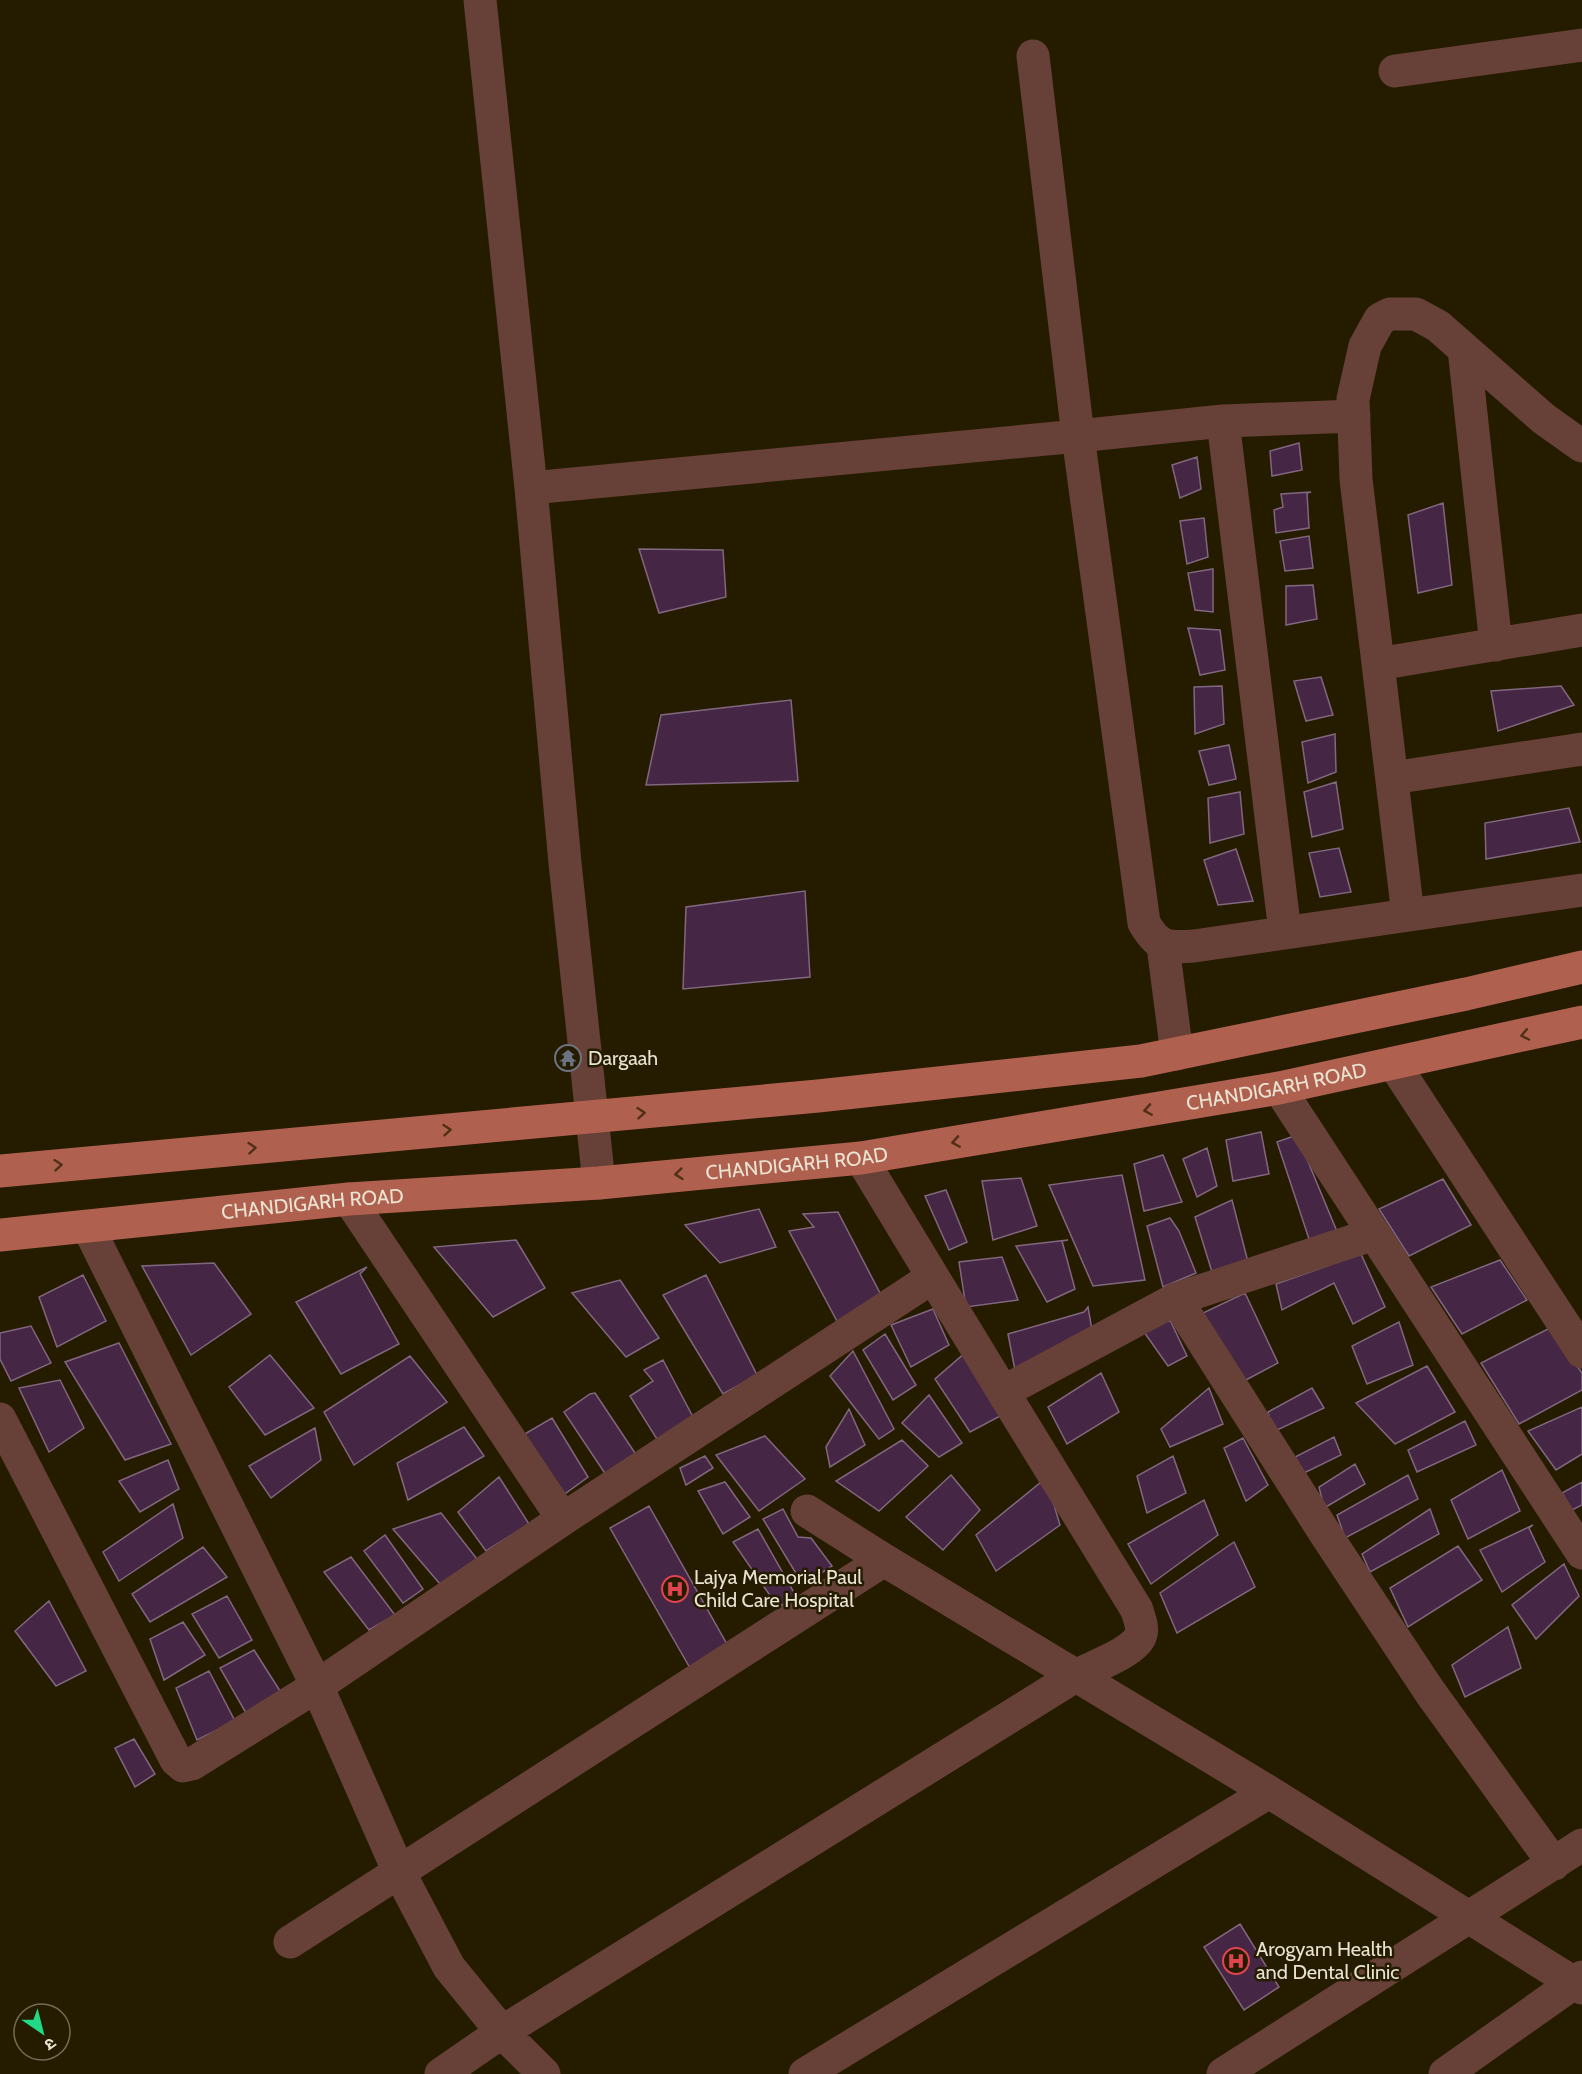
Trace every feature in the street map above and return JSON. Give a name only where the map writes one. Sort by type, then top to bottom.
[{"type":"main road","points":[[0,1171],[875,1090],[1141,1061],[1466,994],[1582,967]]},
{"type":"main road","name":"CHANDIGARH ROAD","points":[[0,1235],[350,1200],[598,1182],[861,1158],[1279,1088],[1582,1022]]},
{"type":"street","points":[[480,0],[531,488],[565,863],[598,1182]]},
{"type":"street","points":[[1395,71],[1582,45]]},
{"type":"street","points":[[1033,56],[1078,436],[1144,923],[1151,936],[1163,946],[1174,948],[1194,946],[1582,890]]},
{"type":"street","points":[[1408,915],[1356,479],[1353,399],[1365,346],[1380,319],[1390,314],[1416,314],[1438,326],[1544,419],[1582,446]]},
{"type":"street","points":[[1464,349],[1496,645]]},
{"type":"street","points":[[531,488],[1223,421],[1354,416]]},
{"type":"street","points":[[1223,421],[1285,932]]},
{"type":"street","points":[[1378,664],[1582,630]]},
{"type":"street","points":[[1392,778],[1582,749]]},
{"type":"street","points":[[1163,946],[1177,1054]]},
{"type":"street","points":[[1394,1064],[1582,1352]]},
{"type":"street","points":[[1279,1088],[1582,1552]]},
{"type":"street","points":[[441,2074],[502,2032],[1077,1675],[1132,1647],[1141,1635],[1137,1610],[861,1158]]},
{"type":"street","points":[[350,1200],[563,1520]]},
{"type":"street","points":[[88,1227],[317,1686],[399,1872],[449,1967],[502,2032],[544,2074]]},
{"type":"street","points":[[1003,1392],[1176,1299],[1374,1234]]},
{"type":"street","points":[[0,1419],[178,1763],[183,1766],[192,1764],[317,1686],[563,1520],[933,1277]]},
{"type":"street","points":[[1176,1299],[1328,1538],[1430,1692],[1554,1864]]},
{"type":"street","points":[[807,1511],[1579,1983],[1445,2074]]},
{"type":"street","points":[[290,1942],[884,1560]]},
{"type":"street","points":[[805,2074],[1269,1792]]},
{"type":"street","points":[[1222,2074],[1582,1845]]},
{"type":"building","points":[[1299,443],[1302,470],[1272,476],[1270,451]]},
{"type":"building","points":[[1197,457],[1201,489],[1180,498],[1172,465]]},
{"type":"building","points":[[1311,492],[1307,493],[1309,528],[1276,533],[1274,510],[1283,507],[1281,494]]},
{"type":"building","points":[[1443,503],[1452,585],[1418,593],[1408,515]]},
{"type":"building","points":[[1204,518],[1208,557],[1187,564],[1180,521]]},
{"type":"building","points":[[1309,536],[1313,568],[1285,571],[1280,541]]},
{"type":"building","points":[[639,549],[723,550],[726,597],[659,613]]},
{"type":"building","points":[[1213,569],[1213,612],[1195,610],[1188,573]]},
{"type":"building","points":[[1313,585],[1317,619],[1286,625],[1286,586]]},
{"type":"building","points":[[1188,628],[1220,630],[1225,670],[1200,675]]},
{"type":"building","points":[[1321,677],[1333,715],[1306,721],[1294,681]]},
{"type":"building","points":[[1222,686],[1224,724],[1195,734],[1194,687]]},
{"type":"building","points":[[1561,686],[1574,705],[1498,731],[1491,691]]},
{"type":"building","points":[[791,700],[798,781],[646,785],[661,715]]},
{"type":"building","points":[[1335,734],[1336,772],[1308,783],[1302,742]]},
{"type":"building","points":[[1229,745],[1236,779],[1209,785],[1199,751]]},
{"type":"building","points":[[1336,782],[1343,829],[1312,837],[1304,792]]},
{"type":"building","points":[[1240,792],[1244,834],[1210,843],[1208,798]]},
{"type":"building","points":[[1569,808],[1580,842],[1486,859],[1485,823]]},
{"type":"building","points":[[1339,848],[1351,892],[1320,897],[1309,853]]},
{"type":"building","points":[[1236,849],[1253,901],[1218,905],[1204,860]]},
{"type":"building","points":[[805,891],[810,977],[683,989],[686,907]]},
{"type":"building","points":[[1261,1132],[1269,1174],[1233,1181],[1226,1140]]},
{"type":"building","points":[[1297,1135],[1338,1234],[1309,1239],[1277,1142]]},
{"type":"building","points":[[1207,1148],[1217,1186],[1197,1197],[1183,1159]]},
{"type":"building","points":[[1163,1155],[1182,1202],[1144,1211],[1134,1164]]},
{"type":"building","points":[[1122,1175],[1145,1280],[1093,1286],[1049,1185]]},
{"type":"building","points":[[1021,1178],[1037,1226],[993,1240],[982,1181]]},
{"type":"building","points":[[1443,1179],[1471,1225],[1409,1256],[1379,1209]]},
{"type":"building","points":[[946,1190],[967,1242],[949,1250],[925,1196]]},
{"type":"building","points":[[1232,1200],[1248,1262],[1212,1272],[1195,1217]]},
{"type":"building","points":[[759,1209],[776,1247],[720,1263],[685,1225]]},
{"type":"building","points":[[838,1212],[882,1297],[838,1323],[789,1231],[814,1227],[803,1214]]},
{"type":"building","points":[[1170,1218],[1179,1231],[1196,1273],[1163,1287],[1147,1226]]},
{"type":"building","points":[[516,1240],[545,1288],[493,1317],[434,1247]]},
{"type":"building","points":[[1068,1240],[1062,1241],[1075,1289],[1047,1302],[1016,1246]]},
{"type":"building","points":[[1361,1254],[1385,1307],[1353,1324],[1334,1283],[1282,1310],[1276,1284]]},
{"type":"building","points":[[1002,1257],[1018,1300],[966,1307],[959,1262]]},
{"type":"building","points":[[1500,1260],[1527,1300],[1462,1334],[1431,1287]]},
{"type":"building","points":[[214,1263],[251,1314],[191,1355],[142,1266]]},
{"type":"building","points":[[367,1267],[360,1274],[399,1344],[341,1374],[296,1302]]},
{"type":"building","points":[[83,1275],[106,1321],[57,1347],[39,1297]]},
{"type":"building","points":[[706,1275],[757,1375],[723,1394],[663,1295]]},
{"type":"building","points":[[620,1280],[659,1338],[626,1357],[572,1293]]},
{"type":"building","points":[[1245,1293],[1278,1363],[1244,1381],[1203,1313]]},
{"type":"building","points":[[1088,1307],[1092,1330],[1015,1370],[1008,1334],[1084,1312]]},
{"type":"building","points":[[933,1309],[949,1345],[911,1367],[891,1325]]},
{"type":"building","points":[[1170,1320],[1187,1356],[1168,1366],[1144,1332]]},
{"type":"building","points":[[1399,1322],[1413,1365],[1367,1384],[1352,1346]]},
{"type":"building","points":[[31,1326],[51,1363],[11,1381],[0,1359],[0,1333]]},
{"type":"building","points":[[1550,1328],[1582,1373],[1582,1390],[1519,1424],[1481,1363]]},
{"type":"building","points":[[885,1334],[916,1385],[893,1400],[863,1350]]},
{"type":"building","points":[[119,1343],[171,1444],[125,1460],[65,1362]]},
{"type":"building","points":[[853,1351],[894,1429],[879,1439],[830,1376]]},
{"type":"building","points":[[965,1353],[1004,1414],[970,1432],[935,1379]]},
{"type":"building","points":[[270,1355],[314,1408],[265,1435],[229,1387]]},
{"type":"building","points":[[410,1356],[447,1402],[354,1465],[324,1412]]},
{"type":"building","points":[[663,1360],[693,1417],[660,1444],[630,1396],[653,1381],[644,1370]]},
{"type":"building","points":[[1427,1366],[1455,1412],[1395,1444],[1356,1403]]},
{"type":"building","points":[[1101,1373],[1119,1412],[1067,1444],[1048,1407]]},
{"type":"building","points":[[60,1380],[84,1428],[49,1452],[19,1388]]},
{"type":"building","points":[[1209,1388],[1223,1424],[1170,1447],[1161,1429]]},
{"type":"building","points":[[1312,1388],[1324,1408],[1273,1432],[1268,1412]]},
{"type":"building","points":[[595,1393],[637,1456],[606,1475],[564,1412]]},
{"type":"building","points":[[929,1395],[962,1443],[939,1457],[902,1423]]},
{"type":"building","points":[[1582,1407],[1582,1454],[1556,1470],[1528,1431]]},
{"type":"building","points":[[849,1409],[865,1445],[830,1467],[826,1447]]},
{"type":"building","points":[[552,1418],[588,1477],[562,1496],[523,1435]]},
{"type":"building","points":[[1465,1421],[1476,1445],[1417,1472],[1408,1450]]},
{"type":"building","points":[[464,1427],[484,1456],[408,1500],[397,1463]]},
{"type":"building","points":[[315,1428],[321,1460],[271,1498],[249,1466]]},
{"type":"building","points":[[765,1436],[805,1479],[759,1511],[716,1455]]},
{"type":"building","points":[[1334,1437],[1341,1455],[1302,1474],[1295,1457]]},
{"type":"building","points":[[1243,1438],[1268,1485],[1246,1501],[1224,1448]]},
{"type":"building","points":[[902,1440],[928,1466],[879,1511],[836,1481]]},
{"type":"building","points":[[705,1456],[713,1468],[686,1485],[680,1468]]},
{"type":"building","points":[[1173,1456],[1186,1493],[1147,1513],[1137,1476]]},
{"type":"building","points":[[168,1460],[179,1489],[140,1512],[119,1481]]},
{"type":"building","points":[[1355,1464],[1365,1484],[1324,1508],[1319,1487]]},
{"type":"building","points":[[1502,1470],[1520,1511],[1468,1539],[1451,1500]]},
{"type":"building","points":[[951,1475],[980,1510],[943,1550],[906,1517]]},
{"type":"building","points":[[1408,1475],[1418,1499],[1345,1538],[1337,1515]]},
{"type":"building","points":[[499,1477],[529,1524],[486,1551],[458,1512]]},
{"type":"building","points":[[1046,1478],[1060,1525],[996,1571],[976,1535]]},
{"type":"building","points":[[725,1482],[750,1517],[723,1534],[698,1491]]},
{"type":"building","points":[[1582,1482],[1582,1505],[1572,1510],[1562,1493]]},
{"type":"building","points":[[1204,1500],[1218,1535],[1151,1584],[1128,1544]]},
{"type":"building","points":[[173,1504],[183,1538],[119,1581],[103,1552]]},
{"type":"building","points":[[649,1506],[728,1646],[690,1668],[610,1528]]},
{"type":"building","points":[[783,1509],[798,1537],[811,1538],[832,1566],[803,1585],[763,1519]]},
{"type":"building","points":[[1430,1509],[1439,1534],[1370,1572],[1362,1554]]},
{"type":"building","points":[[441,1513],[477,1559],[440,1584],[393,1529]]},
{"type":"building","points":[[1533,1525],[1529,1528],[1545,1562],[1502,1592],[1480,1550]]},
{"type":"building","points":[[758,1529],[797,1598],[778,1607],[733,1542]]},
{"type":"building","points":[[385,1535],[423,1589],[403,1603],[364,1551]]},
{"type":"building","points":[[1234,1542],[1255,1587],[1177,1633],[1160,1593]]},
{"type":"building","points":[[1458,1546],[1482,1580],[1408,1627],[1390,1588]]},
{"type":"building","points":[[203,1547],[227,1577],[150,1622],[132,1594]]},
{"type":"building","points":[[351,1557],[395,1615],[369,1630],[324,1572]]},
{"type":"building","points":[[1564,1564],[1579,1596],[1536,1639],[1512,1605]]},
{"type":"building","points":[[227,1596],[252,1640],[219,1658],[192,1614]]},
{"type":"building","points":[[49,1601],[86,1671],[56,1686],[15,1631]]},
{"type":"building","points":[[183,1622],[205,1655],[164,1680],[150,1639]]},
{"type":"building","points":[[1508,1627],[1521,1668],[1465,1697],[1452,1665]]},
{"type":"building","points":[[254,1650],[282,1694],[246,1713],[220,1668]]},
{"type":"building","points":[[209,1671],[235,1721],[197,1740],[176,1688]]},
{"type":"building","points":[[134,1739],[155,1774],[135,1787],[115,1748]]},
{"type":"building","points":[[1240,1924],[1279,1987],[1244,2010],[1204,1947]]},
{"type":"place","name":"Dargaah","points":[[568,1058]]},
{"type":"place","name":"Lajya Memorial Paul Child Care Hospital","points":[[675,1589]]},
{"type":"place","name":"Arogyam Health and Dental Clinic","points":[[1236,1961]]}]
